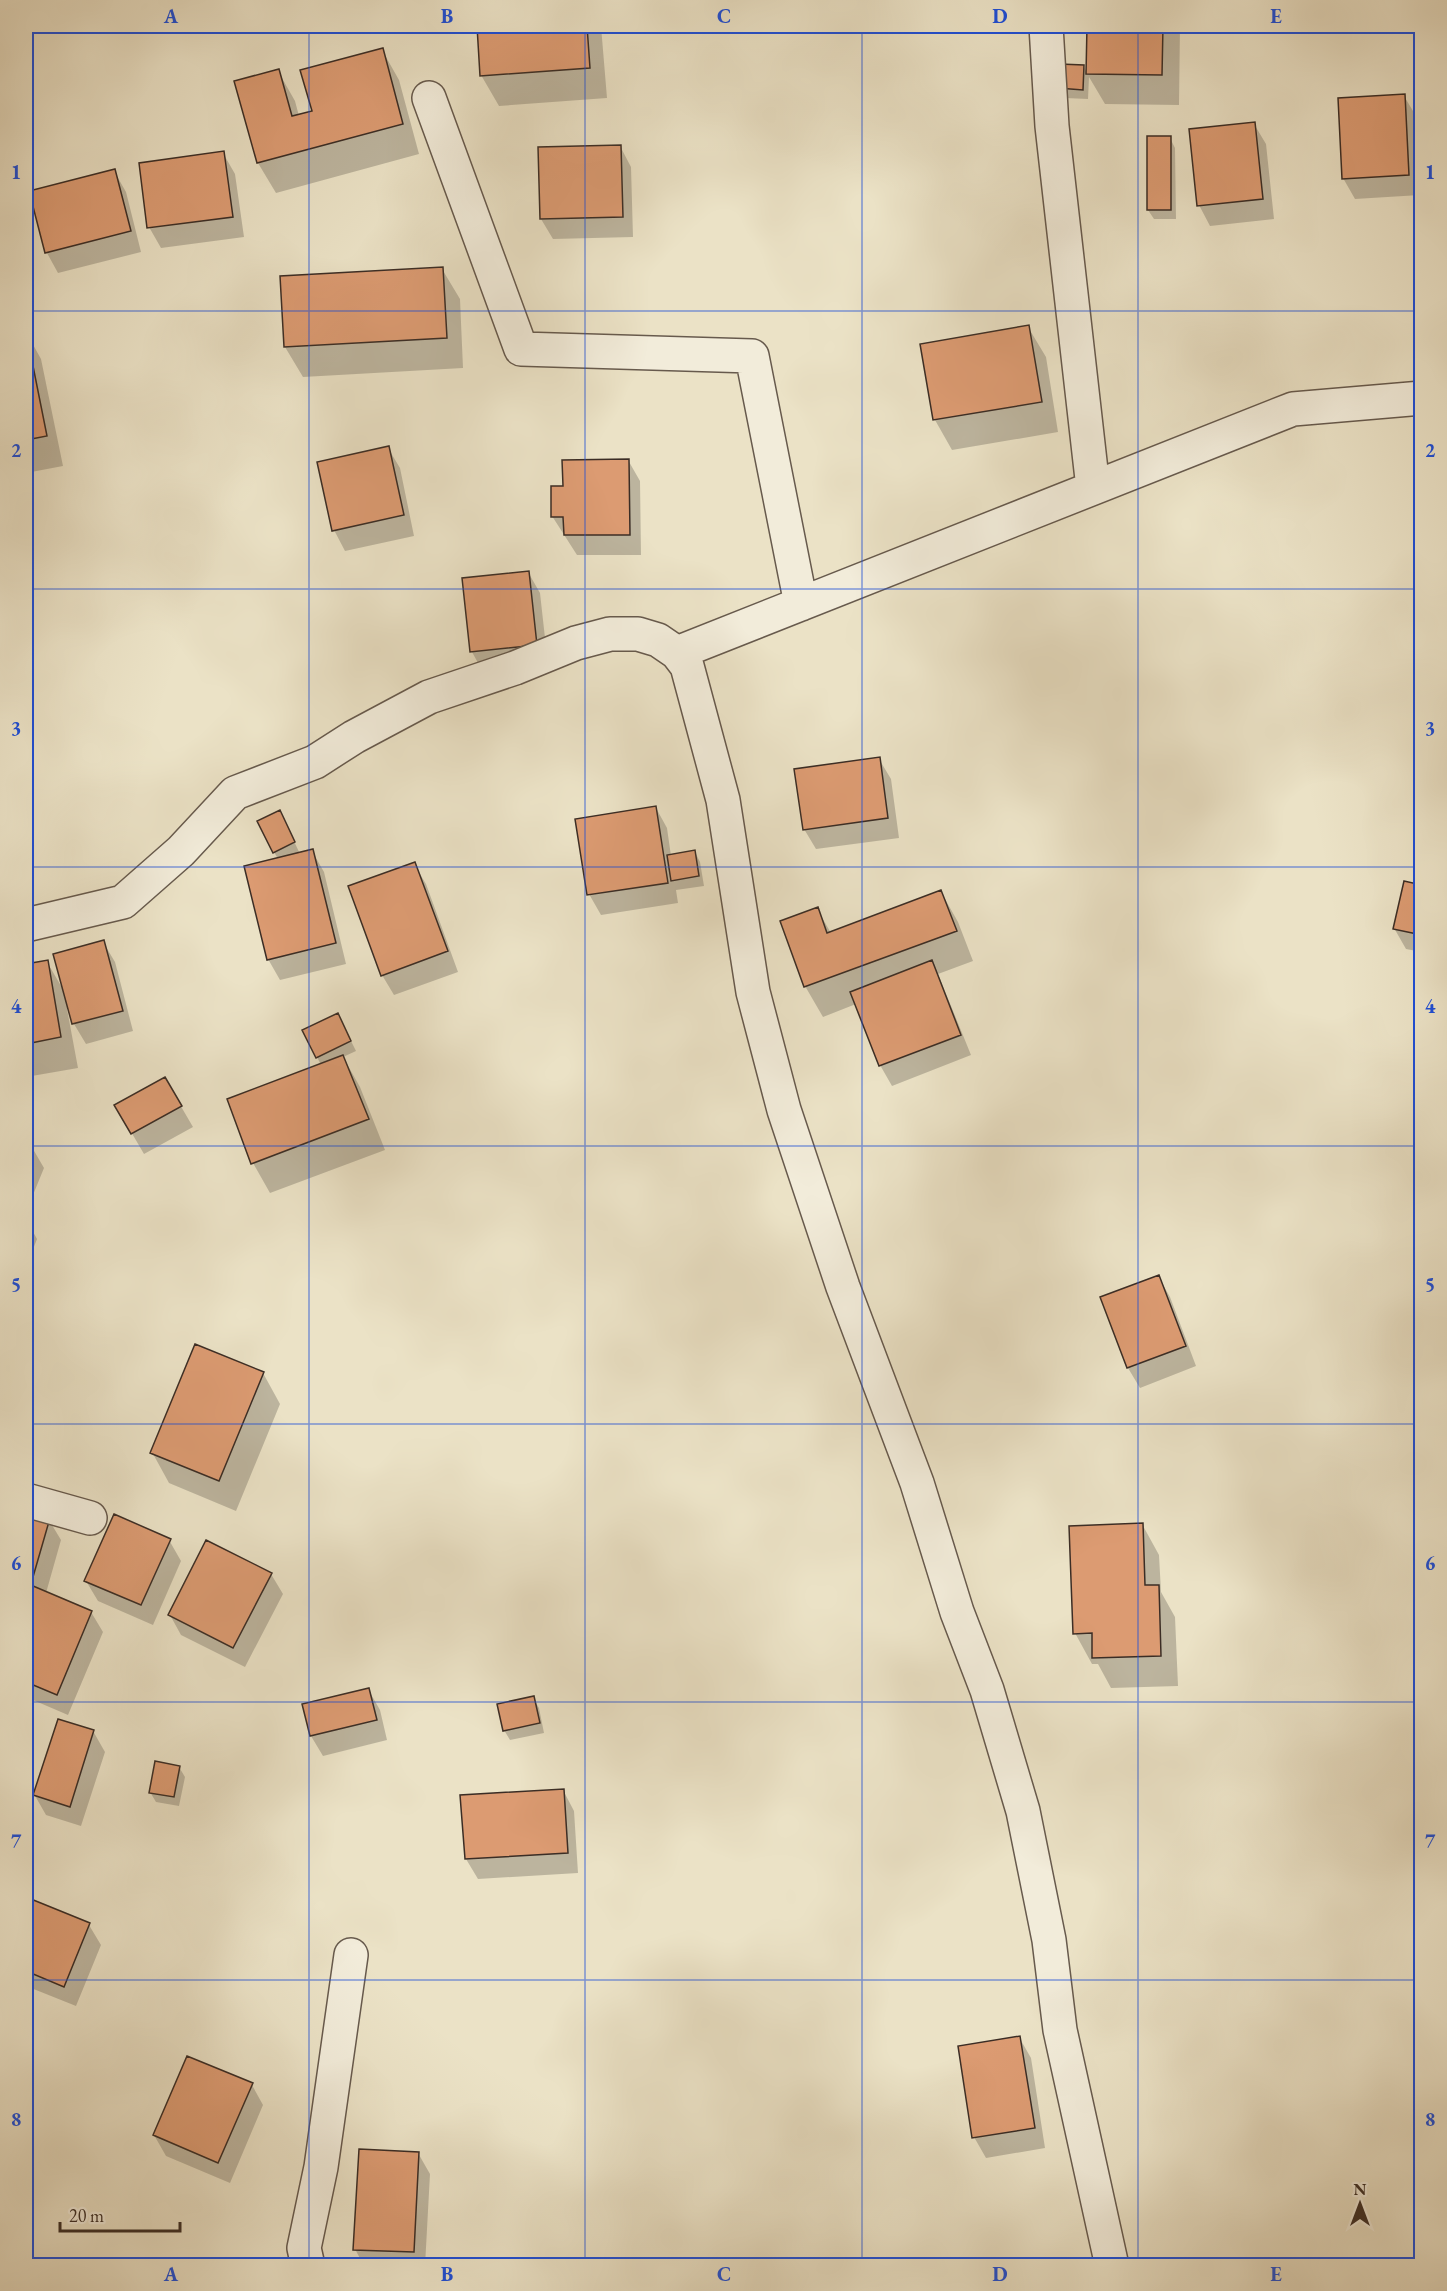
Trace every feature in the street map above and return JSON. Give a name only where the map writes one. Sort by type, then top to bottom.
[{"type":"street","points":[[1046,26],[1052,126],[1093,488]]},
{"type":"street","points":[[429,98],[521,349],[752,356],[801,604]]},
{"type":"street","points":[[677,653],[1293,409],[1422,398]]},
{"type":"street","points":[[26,925],[123,902],[181,851],[235,793],[315,762],[354,737],[429,697],[515,668],[576,643],[610,634],[638,634],[658,640],[677,653],[687,666],[723,800],[753,992],[784,1110],[843,1287],[917,1483],[957,1612],[987,1690],[1023,1811],[1049,1940],[1060,2030],[1112,2265]]},
{"type":"street","points":[[26,1500],[90,1518]]},
{"type":"street","points":[[308,2265],[304,2247],[321,2167],[351,1955]]},
{"type":"building","points":[[477,26],[587,26],[590,68],[480,76]]},
{"type":"building","points":[[1087,26],[1163,26],[1162,75],[1086,74]]},
{"type":"building","points":[[383,48],[403,124],[257,163],[234,81],[279,69],[292,116],[312,111],[300,70]]},
{"type":"building","points":[[1059,64],[1084,65],[1083,90],[1058,88]]},
{"type":"building","points":[[1405,94],[1409,175],[1342,179],[1338,98]]},
{"type":"building","points":[[1255,122],[1263,199],[1197,206],[1189,129]]},
{"type":"building","points":[[1147,136],[1171,136],[1171,210],[1147,210]]},
{"type":"building","points":[[621,145],[623,217],[540,219],[538,147]]},
{"type":"building","points":[[224,151],[233,217],[147,228],[139,163]]},
{"type":"building","points":[[115,169],[131,231],[45,253],[29,191]]},
{"type":"building","points":[[443,267],[447,338],[284,347],[280,276]]},
{"type":"building","points":[[1029,325],[1042,402],[933,420],[920,344]]},
{"type":"building","points":[[26,331],[47,436],[26,440]]},
{"type":"building","points":[[389,446],[404,515],[332,531],[317,462]]},
{"type":"building","points":[[629,459],[630,535],[564,535],[563,517],[551,517],[551,486],[563,486],[562,460]]},
{"type":"building","points":[[529,571],[537,645],[470,652],[462,578]]},
{"type":"building","points":[[880,757],[888,818],[803,830],[794,769]]},
{"type":"building","points":[[656,806],[668,883],[587,895],[575,819]]},
{"type":"building","points":[[280,810],[295,842],[273,853],[257,821]]},
{"type":"building","points":[[313,849],[336,943],[267,960],[244,866]]},
{"type":"building","points":[[695,850],[699,876],[671,881],[667,855]]},
{"type":"building","points":[[415,862],[448,951],[381,976],[348,886]]},
{"type":"building","points":[[1404,881],[1422,885],[1422,935],[1393,929]]},
{"type":"building","points":[[941,890],[957,931],[804,987],[780,921],[818,907],[827,933]]},
{"type":"building","points":[[104,940],[123,1011],[72,1024],[53,954]]},
{"type":"building","points":[[48,960],[61,1037],[26,1044],[26,964]]},
{"type":"building","points":[[932,960],[961,1035],[879,1066],[850,992]]},
{"type":"building","points":[[338,1013],[351,1041],[316,1058],[302,1030]]},
{"type":"building","points":[[343,1055],[369,1119],[251,1164],[227,1099]]},
{"type":"building","points":[[165,1077],[182,1106],[131,1134],[114,1105]]},
{"type":"building","points":[[1159,1275],[1186,1346],[1127,1368],[1100,1297]]},
{"type":"building","points":[[195,1344],[264,1372],[219,1481],[150,1453]]},
{"type":"building","points":[[26,1512],[50,1518],[33,1577],[26,1575]]},
{"type":"building","points":[[114,1514],[171,1539],[141,1605],[84,1581]]},
{"type":"building","points":[[1143,1523],[1145,1585],[1159,1585],[1161,1656],[1092,1658],[1092,1633],[1073,1634],[1069,1526]]},
{"type":"building","points":[[206,1540],[272,1573],[233,1648],[168,1615]]},
{"type":"building","points":[[26,1583],[92,1611],[57,1695],[26,1682]]},
{"type":"building","points":[[369,1688],[377,1720],[310,1736],[302,1704]]},
{"type":"building","points":[[534,1696],[540,1723],[503,1731],[497,1704]]},
{"type":"building","points":[[58,1719],[94,1730],[70,1807],[33,1795]]},
{"type":"building","points":[[155,1761],[180,1766],[174,1797],[149,1793]]},
{"type":"building","points":[[564,1789],[568,1853],[465,1859],[460,1795]]},
{"type":"building","points":[[26,1897],[90,1923],[64,1987],[26,1971]]},
{"type":"building","points":[[1020,2036],[1035,2128],[972,2138],[958,2046]]},
{"type":"building","points":[[187,2056],[253,2083],[218,2163],[153,2135]]},
{"type":"building","points":[[359,2149],[419,2152],[414,2252],[353,2250]]}]
